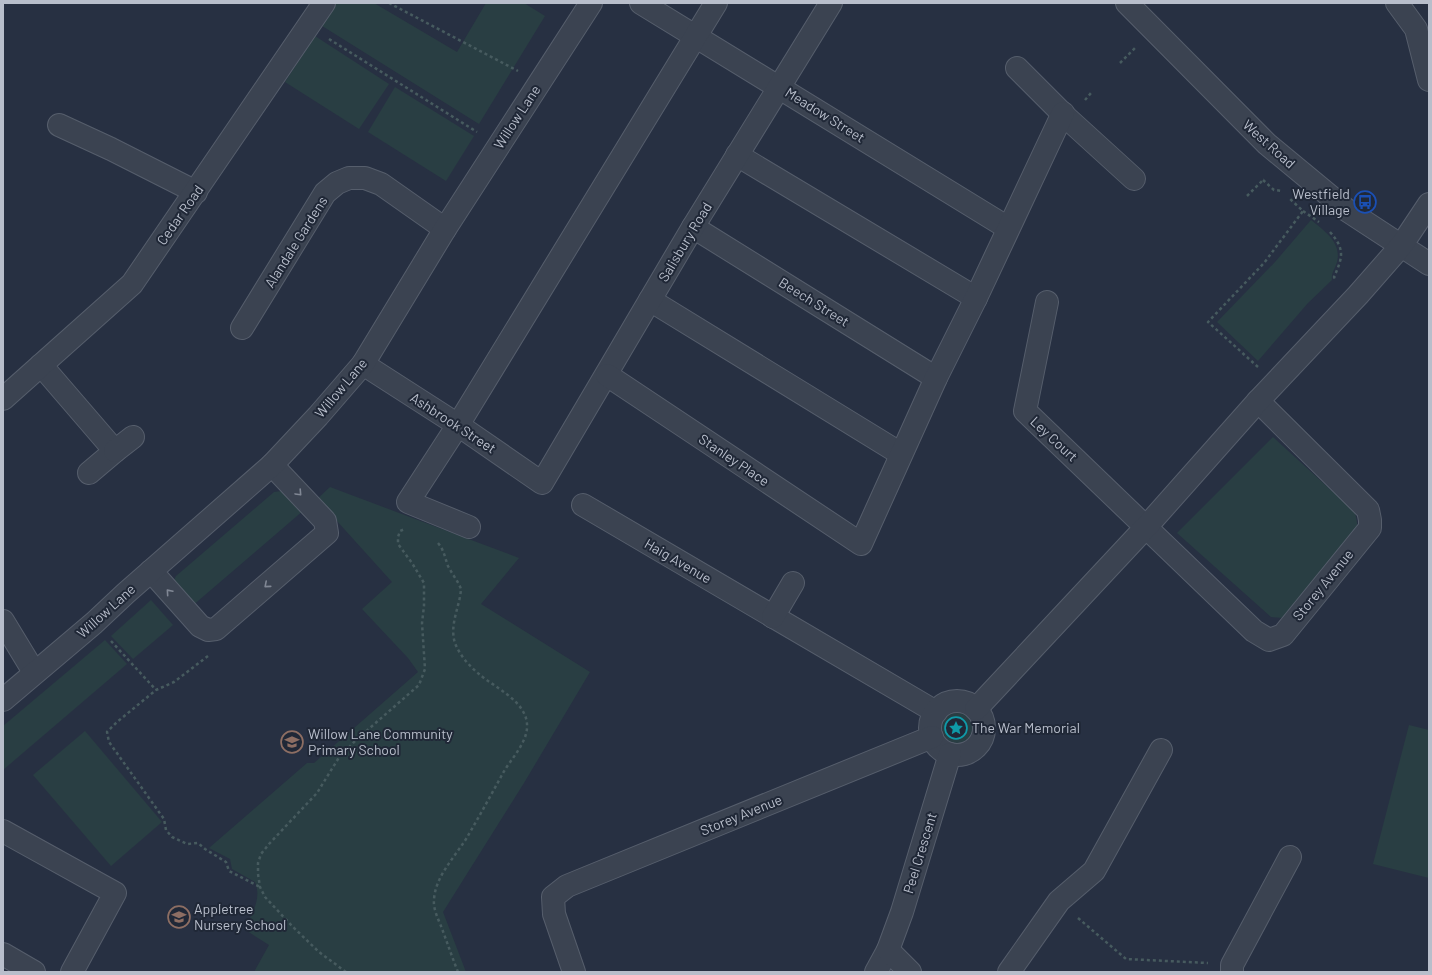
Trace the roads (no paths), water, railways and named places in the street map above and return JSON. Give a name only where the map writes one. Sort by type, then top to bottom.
[{"type":"street","name":"Cedar Road","points":[[3,399],[132,284],[324,3]]},
{"type":"street","name":"Willow Lane","points":[[3,700],[34,672],[94,623],[272,465],[318,416],[363,364],[445,229],[591,3]]},
{"type":"street","name":"Meadow Street","points":[[640,3],[1008,228]]},
{"type":"street","points":[[469,527],[408,502],[458,425],[716,3]]},
{"type":"street","name":"Salisbury Road","points":[[542,483],[693,227],[832,3]]},
{"type":"street","name":"West Road","points":[[1128,3],[1267,144],[1348,211],[1429,264]]},
{"type":"street","points":[[1397,3],[1416,29],[1429,80]]},
{"type":"street","points":[[1017,68],[1134,179]]},
{"type":"street","points":[[650,300],[902,454],[936,378],[976,298],[1063,113]]},
{"type":"street","points":[[59,125],[111,149],[196,192]]},
{"type":"street","points":[[738,155],[976,298]]},
{"type":"street","name":"Alandale Gardens","points":[[242,328],[325,193],[337,182],[348,178],[365,178],[381,184],[445,229]]},
{"type":"street","points":[[976,708],[1146,526],[1258,401],[1358,295],[1401,246],[1429,204]]},
{"type":"street","name":"Beech Street","points":[[693,227],[936,378]]},
{"type":"street","name":"Ley Court","points":[[1047,302],[1025,411],[1146,526]]},
{"type":"street","name":"Ashbrook Street","points":[[363,364],[458,425],[542,483]]},
{"type":"street","points":[[41,365],[115,451]]},
{"type":"street","name":"Stanley Place","points":[[607,375],[861,544],[902,454]]},
{"type":"street","name":"Storey Avenue","points":[[1146,526],[1254,631],[1269,640],[1283,635],[1370,528],[1370,520],[1368,510],[1258,401]]},
{"type":"street","points":[[89,474],[133,437]]},
{"type":"street","points":[[151,571],[200,626],[208,630],[216,629],[327,534],[325,521],[272,465]]},
{"type":"street","name":"Haig Avenue","points":[[583,505],[936,712]]},
{"type":"street","points":[[773,617],[793,583]]},
{"type":"street","points":[[3,621],[34,672]]},
{"type":"street","points":[[960,701],[976,708],[981,715],[984,724],[982,741],[968,754],[959,756],[941,750],[935,744],[930,726],[932,718],[936,712],[944,705],[960,701]]},
{"type":"street","name":"Storey Avenue","points":[[574,972],[554,914],[553,897],[566,886],[932,737]]},
{"type":"street","points":[[1009,972],[1059,901],[1094,871],[1161,750]]},
{"type":"street","name":"Peel Crescent","points":[[876,972],[888,950],[902,912],[950,754]]},
{"type":"street","points":[[3,831],[115,893],[72,972]]},
{"type":"street","points":[[1232,968],[1290,857]]},
{"type":"street","points":[[888,950],[910,972]]},
{"type":"street","points":[[3,954],[34,972]]},
{"type":"place","name":"Westfield Village","points":[[1365,202]]},
{"type":"place","name":"The War Memorial","points":[[956,728]]},
{"type":"place","name":"Willow Lane Community Primary School","points":[[292,742]]},
{"type":"place","name":"Appletree Nursery School","points":[[179,917]]}]
